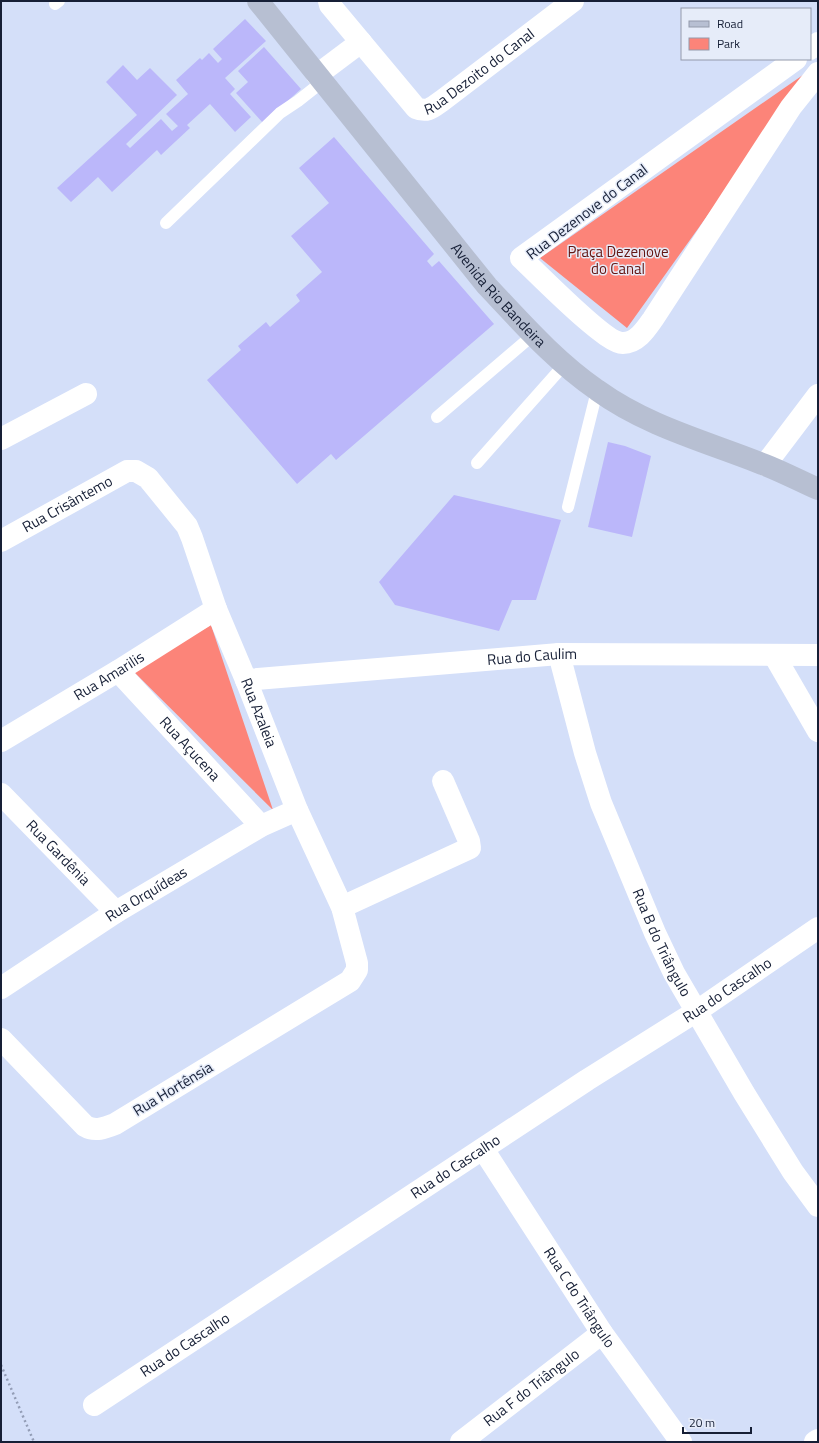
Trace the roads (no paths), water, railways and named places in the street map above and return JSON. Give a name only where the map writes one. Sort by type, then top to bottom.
[{"type":"street","name":"Avenida Rio Bandeira","points":[[258,1],[487,286],[533,335],[564,365],[597,391],[621,406],[655,423],[692,439],[765,465],[818,489]]},
{"type":"street","name":"Rua Dezoito do Canal","points":[[329,1],[330,5],[416,108],[423,111],[443,100],[573,1]]},
{"type":"street","points":[[319,78],[361,42]]},
{"type":"street","name":"Rua Dezenove do Canal","points":[[795,60],[521,258],[591,324],[616,342],[623,344],[631,342],[645,330],[653,319],[791,107],[818,72]]},
{"type":"street","points":[[1,439],[86,394]]},
{"type":"street","points":[[765,465],[818,396]]},
{"type":"street","name":"Rua Crisântemo","points":[[1,541],[119,475],[127,471],[136,471]]},
{"type":"street","name":"Rua Azaleia","points":[[136,471],[148,478],[187,526],[216,609],[246,680],[297,810],[342,907],[356,956],[357,970]]},
{"type":"street","name":"Rua Amarilis","points":[[1,741],[118,671],[216,609]]},
{"type":"street","name":"Rua do Caulim","points":[[246,680],[559,654],[818,655]]},
{"type":"street","name":"Rua B do Triângulo","points":[[559,654],[585,753],[601,803],[655,933],[674,973],[744,1093],[785,1159],[818,1206]]},
{"type":"street","points":[[774,655],[818,731]]},
{"type":"street","name":"Rua Açucena","points":[[118,671],[261,826]]},
{"type":"street","points":[[342,907],[470,848],[470,841],[443,781]]},
{"type":"street","name":"Rua Gardênia","points":[[1,794],[116,912]]},
{"type":"street","name":"Rua Orquídeas","points":[[1,988],[116,912],[261,826],[297,810]]},
{"type":"street","name":"Rua do Cascalho","points":[[94,1405],[587,1080],[697,1011],[818,928]]},
{"type":"street","name":"Rua Hortênsia","points":[[1,1039],[86,1126],[95,1129],[105,1128],[115,1124],[350,981],[357,970]]},
{"type":"street","name":"Rua C do Triângulo","points":[[483,1149],[602,1333],[681,1442]]},
{"type":"street","name":"Rua F do Triângulo","points":[[461,1442],[602,1333]]},
{"type":"street","points":[[814,1442],[818,1440]]},
{"type":"lane","points":[[166,223],[280,113],[298,101],[319,78]]},
{"type":"lane","points":[[437,417],[533,335]]},
{"type":"lane","points":[[477,463],[564,365]]},
{"type":"lane","points":[[568,507],[587,426],[597,391]]},
{"type":"park label","name":"Praça Dezenove do Canal","points":[[618,260]]}]
